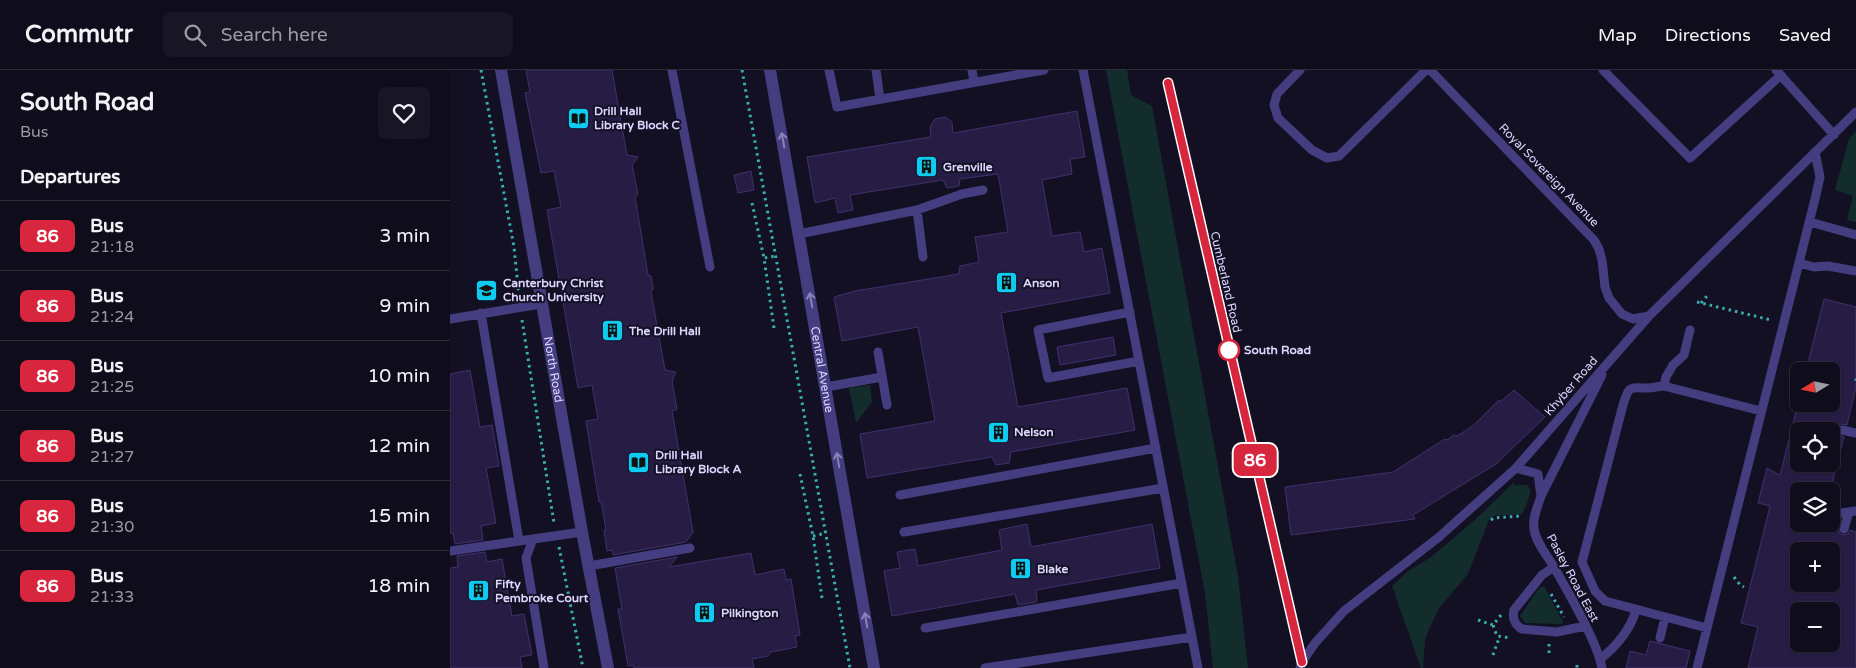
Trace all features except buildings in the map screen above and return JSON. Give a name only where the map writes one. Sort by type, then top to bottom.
[{"type":"street","name":"North Road","points":[[501,70],[541,304],[608,668]]},
{"type":"street","name":"Central Avenue","points":[[770,70],[874,668]]},
{"type":"lane","points":[[672,70],[710,267]]},
{"type":"lane","points":[[829,70],[837,106],[1044,70]]},
{"type":"lane","points":[[876,70],[880,99]]},
{"type":"lane","points":[[972,70],[974,82]]},
{"type":"lane","points":[[1083,70],[1198,668]]},
{"type":"lane","points":[[1300,70],[1277,94],[1274,105],[1278,118],[1312,150],[1326,158],[1339,156],[1428,70]]},
{"type":"lane","name":"Royal Sovereign Avenue","points":[[1428,70],[1594,240],[1602,260],[1608,298],[1622,314],[1633,319],[1649,316]]},
{"type":"lane","points":[[1603,70],[1690,158],[1778,73],[1834,135]]},
{"type":"lane","name":"Cumberland Road","points":[[1168,83],[1301,665]]},
{"type":"lane","name":"Khyber Road","points":[[1301,665],[1321,636],[1344,611],[1439,536],[1516,468],[1649,316],[1856,112]]},
{"type":"lane","points":[[1697,668],[1810,222],[1820,177],[1815,152]]},
{"type":"lane","points":[[800,234],[917,210],[962,194],[983,190]]},
{"type":"lane","points":[[917,210],[923,257]]},
{"type":"lane","points":[[1810,222],[1856,234]]},
{"type":"lane","points":[[1799,263],[1815,267],[1828,266],[1856,271]]},
{"type":"lane","points":[[450,319],[541,304]]},
{"type":"lane","points":[[1130,312],[1038,330],[1048,378],[1139,361]]},
{"type":"lane","points":[[481,314],[519,541]]},
{"type":"lane","points":[[1664,386],[1666,377],[1673,365],[1684,355],[1690,330]]},
{"type":"lane","points":[[878,352],[887,405]]},
{"type":"lane","name":"Pasley Road East","points":[[1601,664],[1585,626],[1554,567],[1537,540],[1534,529],[1534,516],[1542,496],[1608,363]]},
{"type":"lane","points":[[826,387],[882,377]]},
{"type":"lane","points":[[1707,628],[1601,599],[1595,592],[1582,562],[1627,392],[1633,386],[1649,388],[1664,386],[1761,411]]},
{"type":"lane","points":[[1842,430],[1856,433]]},
{"type":"lane","points":[[900,495],[1156,448]]},
{"type":"lane","points":[[1516,468],[1538,474],[1542,496]]},
{"type":"lane","points":[[904,532],[1163,488]]},
{"type":"lane","points":[[1844,529],[1852,511]]},
{"type":"lane","points":[[450,552],[582,532]]},
{"type":"lane","points":[[533,538],[526,558],[544,668]]},
{"type":"lane","points":[[589,566],[690,548]]},
{"type":"lane","points":[[1554,567],[1542,576],[1514,610],[1512,614],[1514,621],[1522,629],[1557,632],[1585,626]]},
{"type":"lane","points":[[925,628],[1182,583]]},
{"type":"lane","points":[[1601,664],[1634,617],[1636,609]]},
{"type":"lane","points":[[1660,638],[1665,617]]},
{"type":"lane","points":[[985,668],[1192,637]]},
{"type":"path","points":[[481,70],[514,247],[520,307],[556,535],[583,668]]},
{"type":"path","points":[[742,70],[850,668]]},
{"type":"path","points":[[752,203],[764,258],[774,328]]},
{"type":"path","points":[[764,258],[776,256]]},
{"type":"path","points":[[1701,303],[1707,296]]},
{"type":"path","points":[[1697,302],[1783,324]]},
{"type":"path","points":[[800,474],[813,536],[822,598]]},
{"type":"path","points":[[1491,520],[1494,518],[1524,516]]},
{"type":"path","points":[[813,536],[826,533]]},
{"type":"path","points":[[1542,576],[1570,630]]},
{"type":"path","points":[[1478,620],[1493,625]]},
{"type":"path","points":[[1493,655],[1499,638]]},
{"type":"green space","points":[[1106,70],[1127,70],[1131,95],[1152,106],[1238,576],[1248,668],[1213,668],[1205,593]]},
{"type":"green space","points":[[1856,131],[1856,222],[1847,220],[1853,196],[1835,190],[1849,139]]},
{"type":"green space","points":[[870,385],[872,402],[856,423],[849,388]]},
{"type":"green space","points":[[1513,483],[1516,486],[1528,486],[1530,489],[1529,498],[1522,514],[1494,516],[1489,520],[1468,574],[1439,608],[1432,623],[1425,639],[1423,668],[1421,668],[1392,586],[1408,571],[1430,558],[1476,519]]},
{"type":"green space","points":[[1544,586],[1563,622],[1562,624],[1525,623],[1520,616],[1539,588]]},
{"type":"bus line","name":"86","points":[[1168,83],[1302,662]]},
{"type":"place","name":"Drill Hall Library Block C","points":[[578,118]]},
{"type":"place","name":"Grenville","points":[[927,167]]},
{"type":"place","name":"Anson","points":[[1007,283]]},
{"type":"place","name":"Canterbury Christ Church University","points":[[487,290]]},
{"type":"place","name":"The Drill Hall","points":[[613,331]]},
{"type":"place","name":"South Road","points":[[1229,350]]},
{"type":"place","name":"Nelson","points":[[998,432]]},
{"type":"place","name":"Drill Hall Library Block A","points":[[639,462]]},
{"type":"place","name":"Blake","points":[[1021,569]]},
{"type":"place","name":"Fifty Pembroke Court","points":[[479,591]]},
{"type":"place","name":"Pilkington","points":[[705,613]]}]
